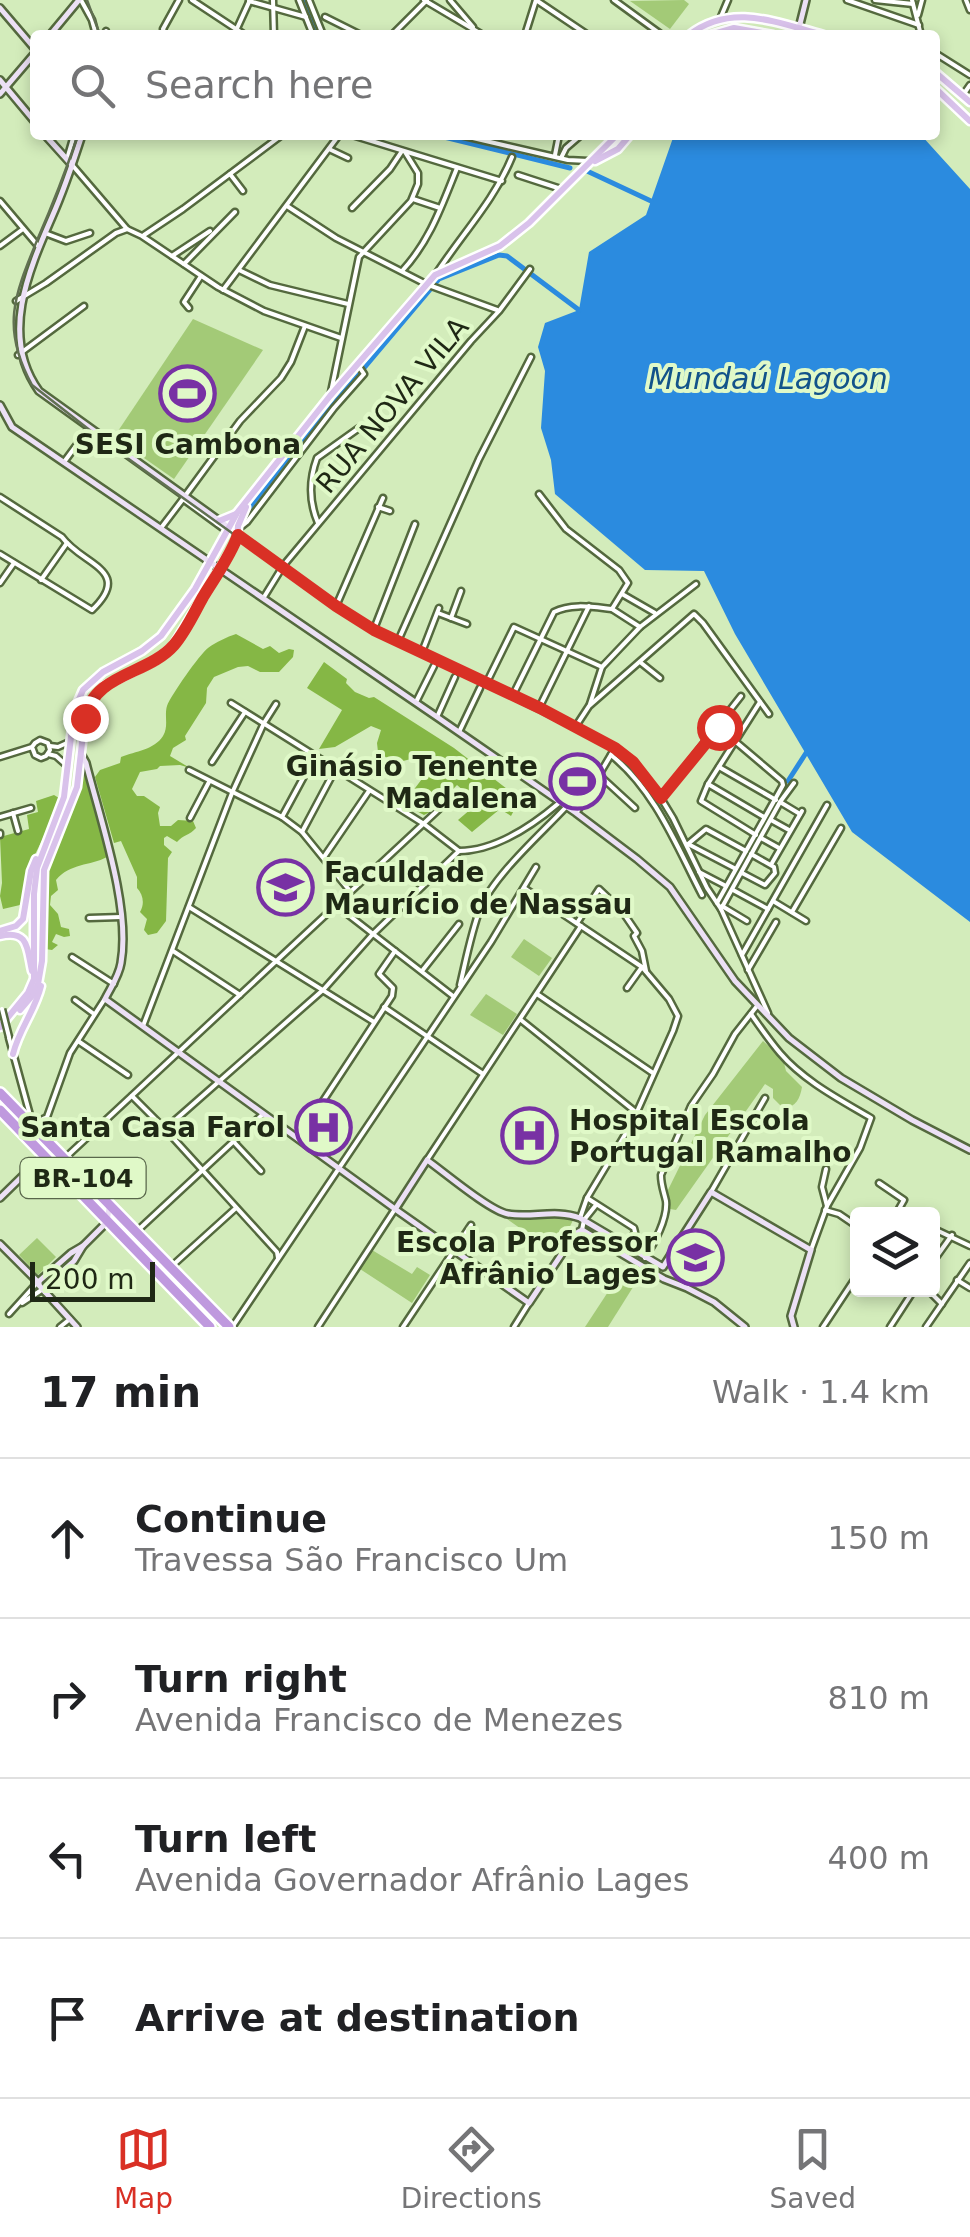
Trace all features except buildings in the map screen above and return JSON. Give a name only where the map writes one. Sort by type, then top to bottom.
[{"type":"highway","name":"BR-104","points":[[0,1093],[231,1327]]},
{"type":"highway","name":"BR-104","points":[[0,1110],[210,1327]]},
{"type":"main road","points":[[696,30],[720,18],[741,16],[806,30]]},
{"type":"main road","points":[[940,76],[970,102]]},
{"type":"main road","points":[[940,92],[969,118]]},
{"type":"main road","points":[[0,1030],[34,979],[35,880],[64,797],[72,725],[77,702],[88,684],[156,641],[184,606],[237,513],[278,472],[330,396],[361,369],[379,340],[429,286],[435,274],[500,246],[529,223],[612,140]]},
{"type":"main road","points":[[590,163],[618,149],[626,140]]},
{"type":"main road","points":[[570,161],[577,175]]},
{"type":"main road","points":[[13,1054],[13,1038],[37,1001],[42,981],[44,870],[77,787],[89,703],[104,686],[156,660],[172,647],[230,551],[250,496]]},
{"type":"main road","points":[[218,521],[237,513]]},
{"type":"main road","points":[[220,545],[230,551]]},
{"type":"main road","points":[[194,589],[204,596]]},
{"type":"main road","points":[[184,606],[194,614]]},
{"type":"main road","points":[[72,725],[72,744],[81,754]]},
{"type":"main road","points":[[0,934],[23,919],[31,871],[47,841]]},
{"type":"main road","points":[[0,934],[22,938],[34,979]]},
{"type":"main road","points":[[0,1030],[36,990],[42,961]]},
{"type":"street","points":[[54,30],[80,0],[95,30]]},
{"type":"street","points":[[164,30],[179,0]]},
{"type":"street","points":[[192,0],[231,30]]},
{"type":"street","points":[[235,30],[250,0],[306,17]]},
{"type":"street","points":[[273,0],[274,30]]},
{"type":"street","points":[[299,0],[311,30]]},
{"type":"street","points":[[309,0],[321,30]]},
{"type":"street","points":[[397,30],[426,0],[475,30]]},
{"type":"street","points":[[450,0],[476,30]]},
{"type":"street","points":[[526,30],[536,0],[581,30]]},
{"type":"street","points":[[614,0],[655,30]]},
{"type":"street","points":[[720,18],[728,0]]},
{"type":"street","points":[[799,28],[806,0]]},
{"type":"street","points":[[846,0],[919,26]]},
{"type":"street","points":[[875,0],[913,2],[920,30]]},
{"type":"street","points":[[918,16],[922,0]]},
{"type":"street","points":[[966,0],[970,10]]},
{"type":"street","points":[[0,8],[30,45]]},
{"type":"street","points":[[325,16],[352,30]]},
{"type":"street","points":[[940,56],[970,75]]},
{"type":"street","points":[[0,94],[30,57]]},
{"type":"street","points":[[0,80],[30,116]]},
{"type":"street","points":[[963,94],[970,85]]},
{"type":"street","points":[[50,140],[128,229],[223,290],[264,311],[341,338]]},
{"type":"street","points":[[77,140],[45,233],[16,301],[14,337],[27,376],[39,391],[228,529],[238,530],[281,569],[336,606],[374,630],[576,726],[633,762],[661,798],[720,906],[760,1006]]},
{"type":"street","points":[[142,236],[275,140]]},
{"type":"street","points":[[223,290],[336,140]]},
{"type":"street","points":[[368,140],[502,181]]},
{"type":"street","points":[[483,140],[590,163]]},
{"type":"street","points":[[558,157],[559,140]]},
{"type":"street","points":[[558,157],[575,140]]},
{"type":"street","points":[[329,149],[348,158]]},
{"type":"street","points":[[330,396],[362,252],[413,199],[418,184],[418,174],[404,151]]},
{"type":"street","points":[[352,208],[404,151]]},
{"type":"street","points":[[435,274],[486,207],[512,157]]},
{"type":"street","points":[[570,161],[590,163]]},
{"type":"street","points":[[402,270],[422,248],[458,168]]},
{"type":"street","points":[[230,174],[243,190]]},
{"type":"street","points":[[518,175],[562,190]]},
{"type":"street","points":[[413,199],[440,208]]},
{"type":"street","points":[[0,202],[39,247]]},
{"type":"street","points":[[287,206],[362,252],[429,286],[499,311]]},
{"type":"street","points":[[184,264],[235,212]]},
{"type":"street","points":[[0,246],[21,229]]},
{"type":"street","points":[[16,301],[128,229]]},
{"type":"street","points":[[172,256],[210,231]]},
{"type":"street","points":[[45,233],[69,241],[90,233]]},
{"type":"street","points":[[240,270],[270,284],[348,304]]},
{"type":"street","name":"RUA NOVA VILA","points":[[264,598],[281,569],[318,523],[529,271]]},
{"type":"street","points":[[189,308],[184,302],[201,276]]},
{"type":"street","points":[[18,355],[84,306]]},
{"type":"street","points":[[161,528],[240,421],[282,378],[306,326]]},
{"type":"street","points":[[398,640],[479,458],[531,357]]},
{"type":"street","points":[[238,530],[278,472],[361,369]]},
{"type":"street","points":[[0,405],[12,427]]},
{"type":"street","points":[[2,424],[64,462],[576,813],[670,888],[735,981],[800,1047],[841,1078],[970,1150]]},
{"type":"street","points":[[318,523],[310,496],[317,458],[359,428]]},
{"type":"street","points":[[64,462],[88,431]]},
{"type":"street","points":[[539,494],[566,528],[619,570],[628,582],[612,609]]},
{"type":"street","points":[[0,497],[57,533],[104,572],[109,585],[92,610],[0,554]]},
{"type":"street","points":[[184,498],[228,529]]},
{"type":"street","points":[[336,606],[383,498]]},
{"type":"street","points":[[378,507],[390,511]]},
{"type":"street","points":[[374,630],[416,524]]},
{"type":"street","points":[[41,580],[66,544]]},
{"type":"street","points":[[0,583],[14,563]]},
{"type":"street","points":[[576,726],[589,706],[602,667],[655,613],[696,584]]},
{"type":"street","points":[[450,618],[461,591]]},
{"type":"street","points":[[622,594],[655,613]]},
{"type":"street","points":[[540,708],[589,606]]},
{"type":"street","points":[[513,695],[557,609],[612,609],[640,627]]},
{"type":"street","points":[[422,652],[438,610],[468,624]]},
{"type":"street","points":[[589,706],[694,614],[769,714]]},
{"type":"street","points":[[487,682],[514,627],[602,667]]},
{"type":"street","points":[[640,661],[660,678]]},
{"type":"street","points":[[416,702],[434,666]]},
{"type":"street","points":[[438,717],[456,676]]},
{"type":"street","points":[[459,732],[480,688]]},
{"type":"street","points":[[661,798],[741,696]]},
{"type":"street","points":[[760,702],[701,801],[780,848]]},
{"type":"street","points":[[231,703],[424,824],[460,851]]},
{"type":"street","points":[[143,1026],[232,793],[276,704]]},
{"type":"street","points":[[212,762],[245,712]]},
{"type":"street","points":[[0,757],[32,748],[40,740],[58,747],[69,742]]},
{"type":"street","points":[[736,742],[782,780],[778,801]]},
{"type":"street","points":[[48,754],[49,746]]},
{"type":"street","points":[[32,748],[38,757],[56,756],[68,767]]},
{"type":"street","points":[[576,813],[615,748]]},
{"type":"street","points":[[40,1135],[76,1040],[114,984],[122,962],[121,917],[112,862],[81,754]]},
{"type":"street","points":[[611,755],[649,796],[702,895]]},
{"type":"street","points":[[282,817],[314,756]]},
{"type":"street","points":[[719,767],[801,813],[771,865]]},
{"type":"street","points":[[302,832],[335,769]]},
{"type":"street","points":[[189,770],[282,817],[302,832],[351,892]]},
{"type":"street","points":[[599,775],[635,808]]},
{"type":"street","points":[[190,818],[209,782]]},
{"type":"street","points":[[708,784],[790,831]]},
{"type":"street","points":[[720,906],[778,801],[792,785]]},
{"type":"street","points":[[323,859],[369,791]]},
{"type":"street","points":[[64,1159],[450,798]]},
{"type":"street","points":[[165,1129],[324,988],[372,935],[460,851],[497,842],[563,804]]},
{"type":"street","points":[[458,990],[486,896],[563,804]]},
{"type":"street","points":[[742,955],[827,805]]},
{"type":"street","points":[[0,818],[31,808]]},
{"type":"street","points":[[13,813],[18,831]]},
{"type":"street","points":[[542,817],[550,824]]},
{"type":"street","points":[[792,912],[841,828]]},
{"type":"street","points":[[706,829],[771,865],[775,873],[768,884],[759,883],[686,843],[706,829]]},
{"type":"street","points":[[687,867],[695,863]]},
{"type":"street","points":[[231,1327],[536,867]]},
{"type":"street","points":[[699,872],[768,909]]},
{"type":"street","points":[[524,888],[644,969],[674,1006],[677,1020],[637,1113],[587,1198],[582,1230]]},
{"type":"street","points":[[318,1327],[537,994],[599,890],[622,911],[637,933],[634,936],[642,951],[644,969],[627,988]]},
{"type":"street","points":[[772,901],[806,921]]},
{"type":"street","points":[[336,906],[453,996]]},
{"type":"street","points":[[720,906],[748,921]]},
{"type":"street","points":[[189,907],[374,1022]]},
{"type":"street","points":[[89,918],[121,917]]},
{"type":"street","points":[[748,970],[776,922]]},
{"type":"street","points":[[422,971],[459,924]]},
{"type":"street","points":[[172,951],[240,995]]},
{"type":"street","points":[[298,1139],[392,996],[394,990],[379,974],[395,952]]},
{"type":"street","points":[[72,957],[114,984]]},
{"type":"street","points":[[537,994],[654,1073]]},
{"type":"street","points":[[105,998],[529,1303]]},
{"type":"street","points":[[75,1000],[94,1014]]},
{"type":"street","points":[[1,1006],[13,1038]]},
{"type":"street","points":[[645,1258],[667,1206],[660,1175],[691,1106],[736,1034],[760,1006]]},
{"type":"street","points":[[384,1007],[483,1074]]},
{"type":"street","points":[[750,1014],[799,1070],[819,1087],[872,1118],[826,1208],[790,1318],[794,1327]]},
{"type":"street","points":[[520,1020],[637,1113]]},
{"type":"street","points":[[76,1040],[128,1076]]},
{"type":"street","points":[[13,1054],[30,1124],[48,1115]]},
{"type":"street","points":[[132,1096],[279,1254]]},
{"type":"street","points":[[427,1160],[505,1214],[568,1214],[663,1267],[765,1098]]},
{"type":"street","points":[[132,1247],[136,1232],[264,1114]]},
{"type":"street","points":[[234,1141],[261,1171]]},
{"type":"street","points":[[0,1198],[42,1156]]},
{"type":"street","points":[[826,1169],[822,1188],[826,1208]]},
{"type":"street","points":[[879,1183],[904,1200],[900,1207]]},
{"type":"street","points":[[711,1192],[811,1250]]},
{"type":"street","points":[[587,1198],[634,1228],[626,1247]]},
{"type":"street","points":[[17,1306],[45,1288],[74,1261],[107,1222],[109,1205]]},
{"type":"street","points":[[582,1219],[596,1205]]},
{"type":"street","points":[[171,1267],[236,1208]]},
{"type":"street","points":[[826,1208],[850,1222]]},
{"type":"street","points":[[402,1327],[471,1225]]},
{"type":"street","points":[[514,1327],[575,1234],[582,1230]]},
{"type":"street","points":[[582,1230],[664,1279],[714,1302],[745,1327]]},
{"type":"street","points":[[940,1231],[970,1246]]},
{"type":"street","points":[[940,1252],[952,1236]]},
{"type":"street","points":[[0,1244],[45,1288],[77,1327]]},
{"type":"street","points":[[8,1314],[37,1282],[83,1246]]},
{"type":"street","points":[[926,1327],[970,1264]]},
{"type":"street","points":[[958,1280],[970,1288]]},
{"type":"street","points":[[822,1327],[850,1286]]},
{"type":"street","points":[[890,1327],[909,1297]]},
{"type":"street","points":[[935,1297],[942,1304]]},
{"type":"street","points":[[60,1327],[70,1318]]},
{"type":"green space","points":[[684,0],[689,4],[670,29],[630,1]]},
{"type":"green space","name":"SESI Cambona","points":[[193,319],[263,350],[174,479],[114,437]]},
{"type":"green space","points":[[236,634],[263,649],[270,646],[279,653],[294,650],[293,657],[279,672],[260,672],[248,666],[214,677],[207,688],[206,703],[186,740],[173,748],[170,756],[190,768],[160,766],[140,772],[132,789],[137,796],[144,796],[160,807],[160,826],[171,826],[178,820],[193,821],[196,828],[177,842],[164,838],[164,845],[172,852],[168,858],[166,921],[157,933],[148,935],[144,930],[147,919],[140,912],[143,899],[137,877],[121,841],[114,843],[95,777],[100,770],[120,763],[121,757],[159,741],[166,728],[167,706],[186,675],[208,648]]},
{"type":"green space","points":[[324,662],[347,679],[355,692],[374,697],[454,748],[520,799],[511,816],[500,809],[472,832],[458,820],[478,803],[457,785],[424,815],[403,804],[431,767],[425,760],[395,763],[378,752],[381,730],[371,726],[335,747],[319,749],[342,710],[307,688]]},
{"type":"green space","name":"Ginásio Tenente Madalena","points":[[575,762],[598,776],[581,803],[557,789]]},
{"type":"green space","points":[[84,767],[107,857],[74,868],[56,880],[58,890],[51,896],[50,905],[70,936],[56,934],[52,942],[58,945],[52,950],[45,949],[47,874],[79,792]]},
{"type":"green space","points":[[54,795],[59,798],[58,807],[29,867],[19,917],[20,905],[3,909],[0,837],[29,829],[27,815],[38,812],[36,801]]},
{"type":"green space","points":[[524,939],[552,958],[539,976],[511,957]]},
{"type":"green space","points":[[486,994],[517,1014],[503,1035],[470,1015]]},
{"type":"green space","points":[[763,1041],[783,1059],[786,1071],[802,1087],[799,1098],[784,1109],[773,1098],[773,1089],[765,1084],[676,1210],[670,1209],[667,1192],[705,1115]]},
{"type":"green space","points":[[574,1218],[557,1254],[507,1219],[527,1220]]},
{"type":"green space","points":[[37,1238],[56,1257],[38,1275],[19,1255]]},
{"type":"green space","points":[[372,1250],[412,1274],[417,1267],[430,1275],[412,1303],[360,1269]]},
{"type":"green space","points":[[625,1266],[640,1276],[608,1327],[585,1327]]},
{"type":"water","name":"Mundaú Lagoon","points":[[672,140],[926,140],[970,189],[970,922],[852,832],[735,634],[704,571],[645,570],[555,494],[551,460],[541,428],[545,371],[538,347],[545,323],[579,310],[589,252],[646,215]]},
{"type":"waterway","points":[[306,0],[317,30]]},
{"type":"waterway","points":[[456,140],[570,168]]},
{"type":"waterway","points":[[587,171],[651,201]]},
{"type":"waterway","points":[[246,512],[439,279],[499,255],[507,256],[579,310]]},
{"type":"waterway","points":[[788,781],[806,753]]},
{"type":"waterway","points":[[757,836],[785,786]]},
{"type":"tram line","points":[[87,0],[98,30]]},
{"type":"tram line","points":[[76,140],[23,276],[14,311],[16,345],[32,385],[352,619],[613,752]]},
{"type":"place","name":"SESI Cambona","points":[[188,393]]},
{"type":"place","name":"Ginásio Tenente Madalena","points":[[577,782]]},
{"type":"place","name":"Faculdade Maurício de Nassau","points":[[285,888]]},
{"type":"place","name":"Santa Casa Farol","points":[[324,1127]]},
{"type":"place","name":"Hospital Escola Portugal Ramalho","points":[[530,1136]]},
{"type":"place","name":"Escola Professor Afrânio Lages","points":[[696,1258]]},
{"type":"route","points":[[85,718],[89,703],[104,686],[156,660],[178,641],[238,535],[374,630],[615,748],[633,762],[661,798],[719,727]]}]
